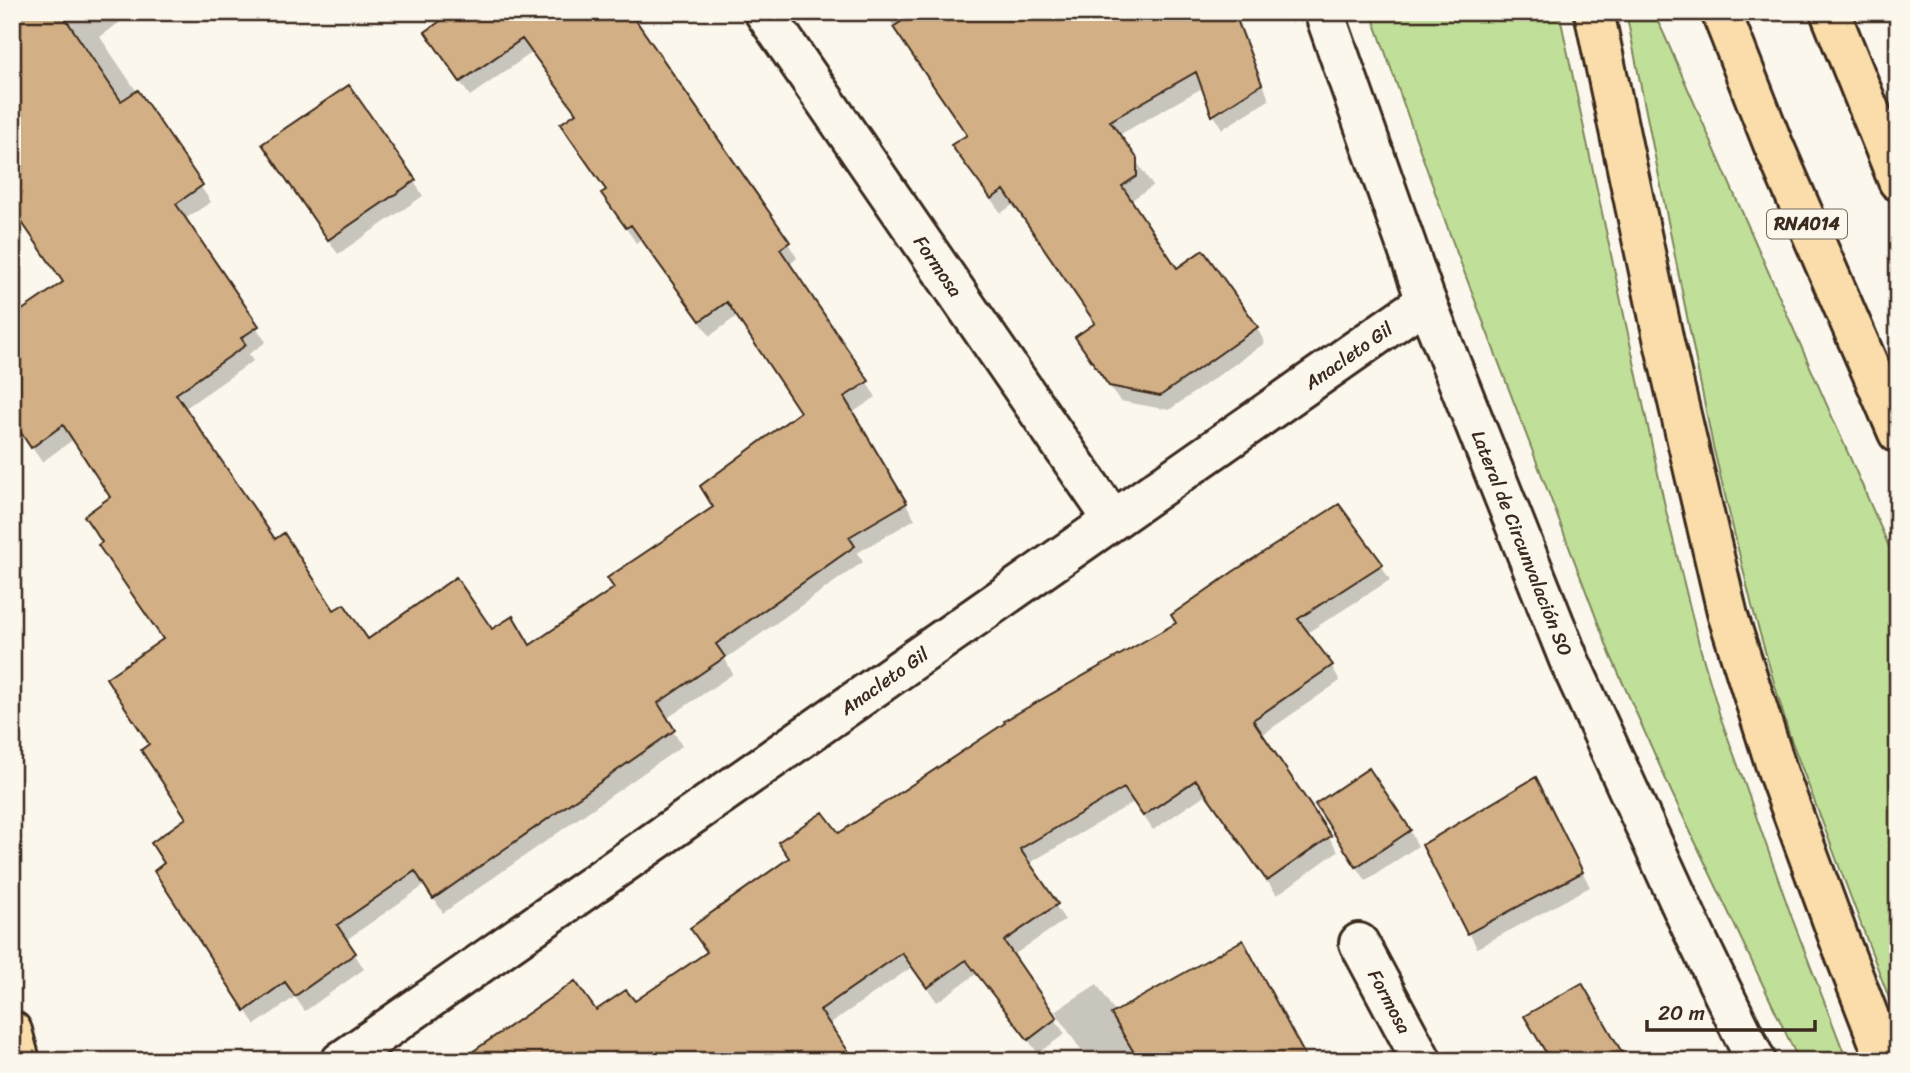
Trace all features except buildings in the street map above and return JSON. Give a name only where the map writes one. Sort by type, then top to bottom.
[{"type":"main road","points":[[1594,12],[1664,342],[1728,616],[1778,774],[1886,1061]]},
{"type":"main road","name":"RNA014","points":[[1721,12],[1778,156],[1898,433]]},
{"type":"main road","points":[[1830,12],[1898,181]]},
{"type":"main road","points":[[12,1031],[20,1061]]},
{"type":"street","name":"Formosa","points":[[764,12],[1113,520]]},
{"type":"street","name":"Lateral de Circunvalación SO","points":[[1324,12],[1426,300],[1569,660],[1680,904],[1756,1061]]},
{"type":"street","name":"Anacleto Gil","points":[[341,1061],[1426,300]]},
{"type":"street","name":"Formosa","points":[[1359,943],[1422,1061]]},
{"type":"green space","points":[[1371,12],[1559,12],[1666,511],[1699,644],[1720,716],[1792,918],[1847,1061],[1799,1061],[1671,791],[1610,654],[1452,240]]},
{"type":"green space","points":[[1626,12],[1653,12],[1663,32],[1898,567],[1898,1022],[1789,734],[1752,606],[1713,446]]}]
